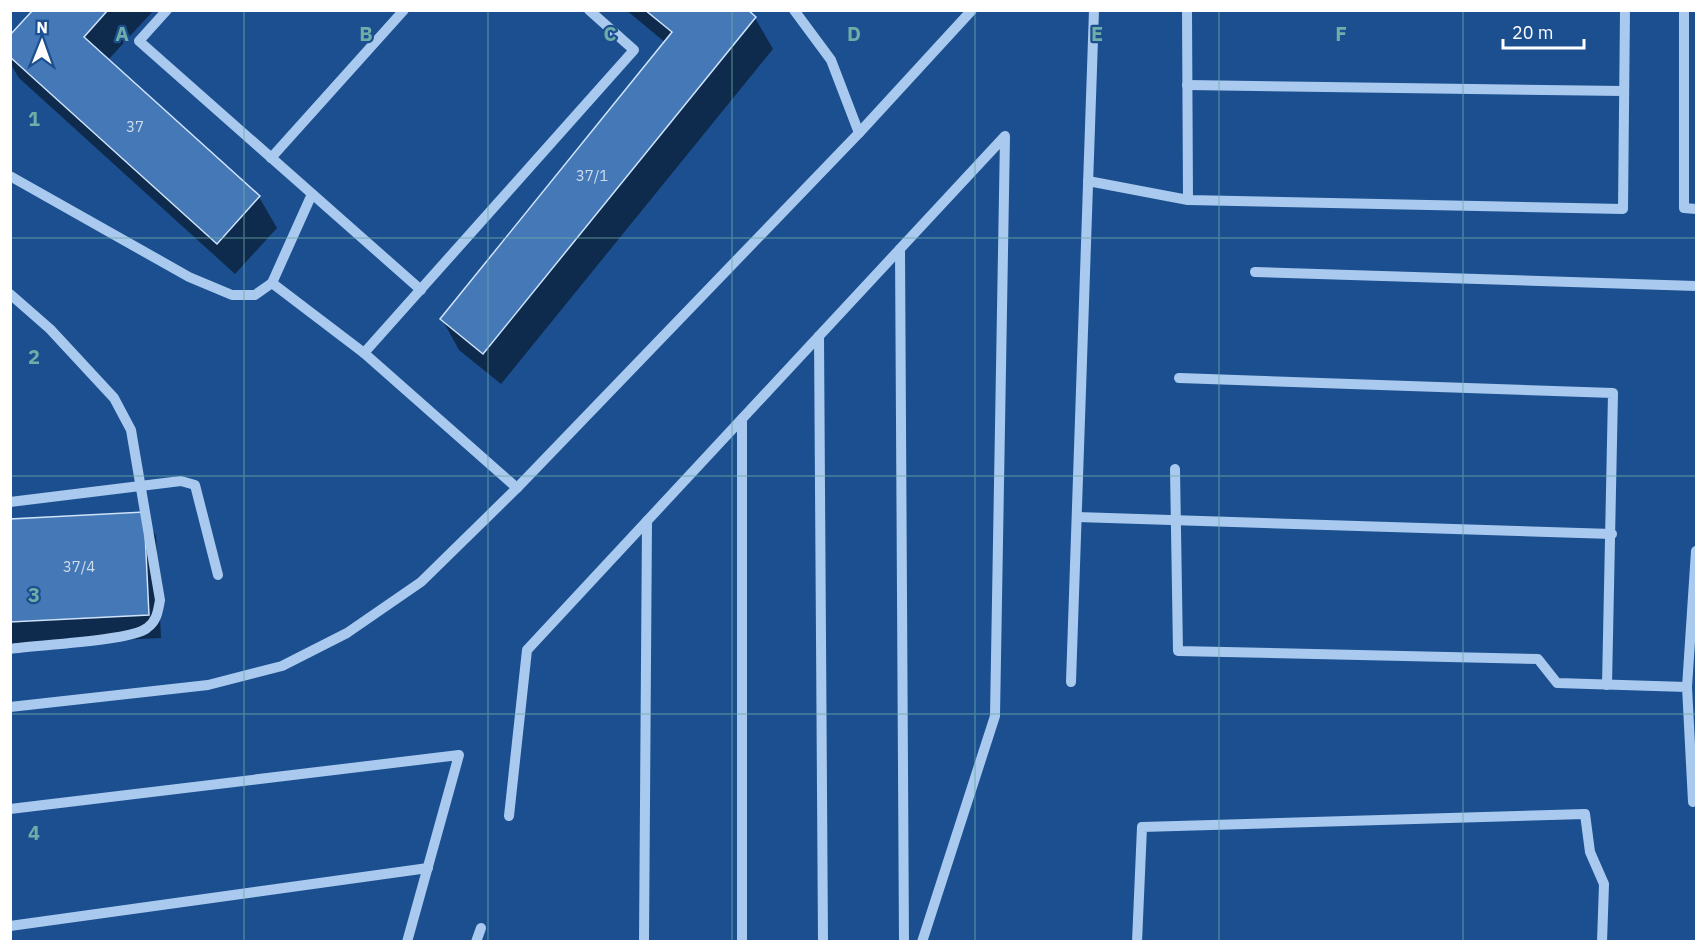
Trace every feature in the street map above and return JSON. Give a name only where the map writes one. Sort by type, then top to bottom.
[{"type":"street","points":[[167,10],[140,41],[421,290]]},
{"type":"street","points":[[272,158],[404,10]]},
{"type":"street","points":[[364,353],[634,50],[589,10]]},
{"type":"street","points":[[794,10],[831,60],[859,133]]},
{"type":"street","points":[[10,706],[208,686],[282,666],[347,633],[421,582],[517,488],[859,133],[972,10]]},
{"type":"street","points":[[1071,682],[1094,10]]},
{"type":"street","points":[[1187,10],[1188,200]]},
{"type":"street","points":[[1088,181],[1188,200],[1623,209],[1625,10]]},
{"type":"street","points":[[1684,10],[1684,208],[1696,208]]},
{"type":"street","points":[[1188,85],[1624,91]]},
{"type":"street","points":[[509,816],[527,650],[1005,136],[995,716],[922,942]]},
{"type":"street","points":[[10,176],[189,277],[232,295],[255,295],[272,283],[312,194]]},
{"type":"street","points":[[900,249],[904,942]]},
{"type":"street","points":[[1255,272],[1696,286]]},
{"type":"street","points":[[272,283],[364,353],[517,488]]},
{"type":"street","points":[[10,294],[50,329],[114,398],[131,430],[160,600],[157,617],[146,629],[120,636],[10,649]]},
{"type":"street","points":[[819,336],[823,942]]},
{"type":"street","points":[[1179,378],[1613,393],[1612,534],[1607,685]]},
{"type":"street","points":[[742,418],[742,942]]},
{"type":"street","points":[[1175,469],[1178,651],[1538,659],[1557,683],[1687,687]]},
{"type":"street","points":[[10,502],[181,480],[195,485],[218,576]]},
{"type":"street","points":[[1077,517],[1612,534]]},
{"type":"street","points":[[644,942],[647,521]]},
{"type":"street","points":[[1693,802],[1687,687],[1696,551]]},
{"type":"street","points":[[10,809],[459,755],[407,942]]},
{"type":"street","points":[[1137,942],[1142,827],[1586,814],[1590,852],[1604,884],[1602,942]]},
{"type":"street","points":[[10,926],[428,868]]},
{"type":"street","points":[[476,942],[481,928]]},
{"type":"building","points":[[33,10],[108,10],[84,37],[260,196],[217,244],[10,57],[10,35]]},
{"type":"building","points":[[645,10],[748,10],[756,17],[483,354],[440,319],[672,32]]},
{"type":"building","points":[[144,512],[149,615],[10,622],[10,519]]}]
